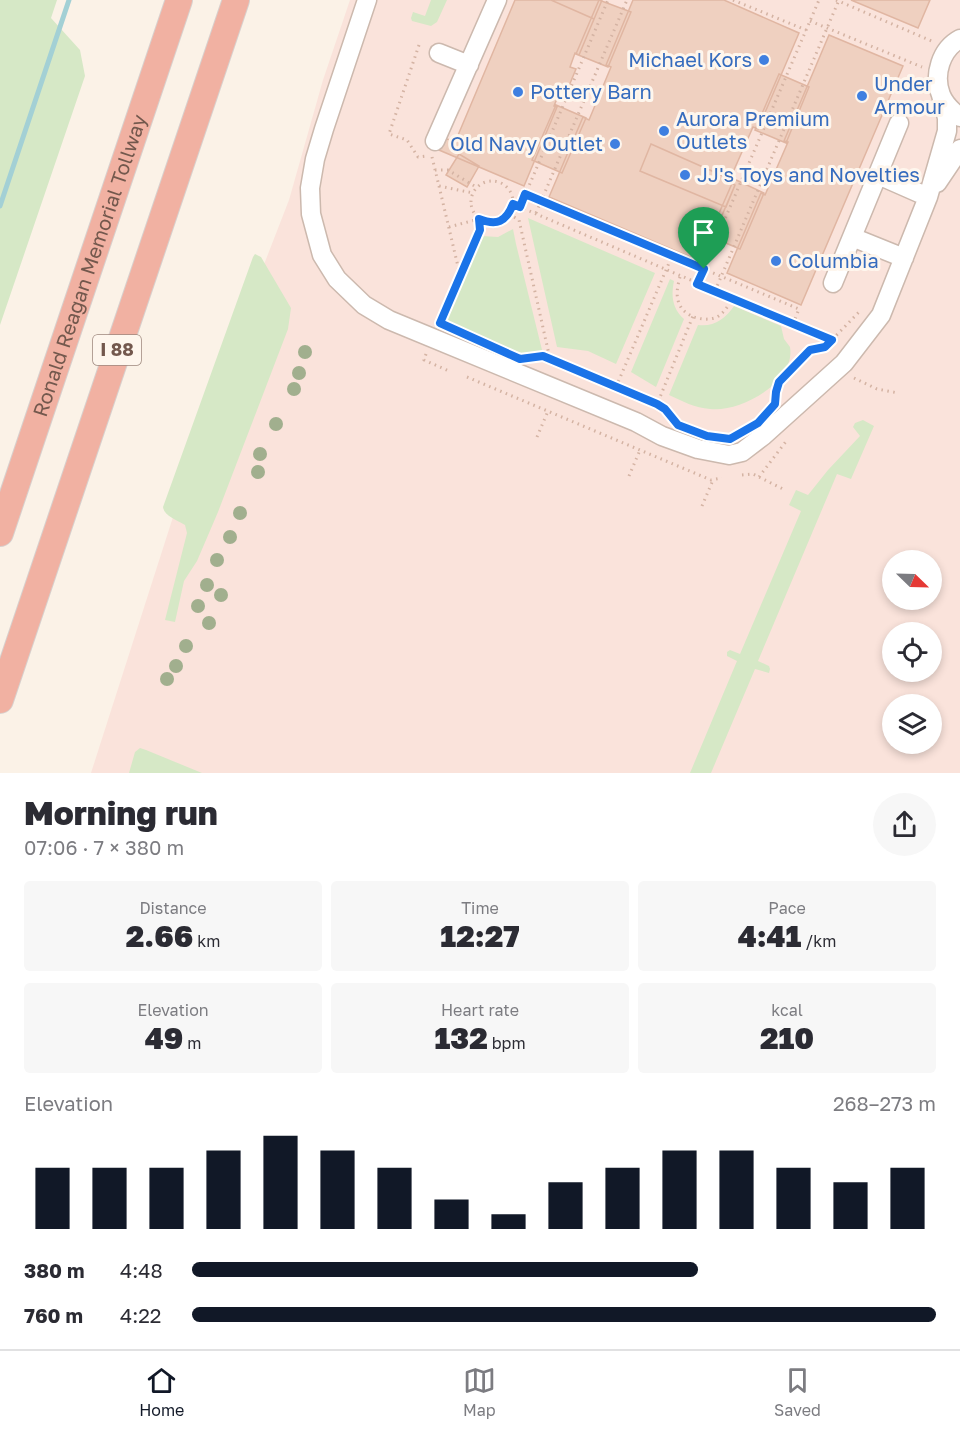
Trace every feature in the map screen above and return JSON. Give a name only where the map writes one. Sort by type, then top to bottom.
[{"type":"highway","name":"Ronald Reagan Memorial Tollway","points":[[0,533],[179,0]]},
{"type":"highway","name":"I 88","points":[[0,700],[236,0]]},
{"type":"lane","points":[[366,0],[315,159],[310,188],[310,214],[322,255],[336,279],[364,305],[388,320],[636,422],[662,436],[698,449],[729,455],[742,452],[763,436],[830,376],[855,350],[881,315],[928,197],[947,131],[947,118],[938,80],[939,65],[946,52],[960,39]]},
{"type":"lane","points":[[435,141],[497,0]]},
{"type":"lane","points":[[439,53],[469,65]]},
{"type":"lane","points":[[941,95],[949,108],[960,117]]},
{"type":"lane","points":[[833,283],[898,123]]},
{"type":"lane","points":[[928,197],[960,149]]},
{"type":"lane","points":[[878,175],[928,197]]},
{"type":"lane","points":[[852,237],[904,258]]},
{"type":"path","points":[[520,207],[608,0]]},
{"type":"path","points":[[536,213],[627,0]]},
{"type":"path","points":[[733,0],[806,30]]},
{"type":"path","points":[[697,284],[819,0]]},
{"type":"path","points":[[715,292],[838,0],[935,42]]},
{"type":"path","points":[[810,21],[924,68]]},
{"type":"path","points":[[435,170],[448,170],[476,187]]},
{"type":"path","points":[[495,181],[505,185],[511,194],[513,204],[509,214],[501,221],[490,223],[479,219],[473,212],[471,202],[476,187],[485,182],[495,181]]},
{"type":"path","points":[[439,186],[460,275]]},
{"type":"path","points":[[525,194],[800,309],[793,324]]},
{"type":"path","points":[[513,204],[832,340]]},
{"type":"path","points":[[509,214],[519,220],[550,359],[553,363]]},
{"type":"path","points":[[449,227],[479,219]]},
{"type":"path","points":[[440,323],[480,230],[479,219]]},
{"type":"path","points":[[616,387],[672,256]]},
{"type":"path","points":[[680,276],[678,301],[684,313],[699,319],[716,318],[726,310],[732,299]]},
{"type":"path","points":[[775,404],[779,382],[810,350],[827,348],[864,305]]},
{"type":"path","points":[[656,406],[693,316]]},
{"type":"path","points":[[428,349],[423,360],[449,371]]},
{"type":"path","points":[[520,359],[543,356],[665,409],[678,425]]},
{"type":"path","points":[[467,377],[713,480],[722,478]]},
{"type":"path","points":[[850,377],[877,389],[898,393]]},
{"type":"path","points":[[537,437],[548,410]]},
{"type":"path","points":[[760,476],[789,438]]},
{"type":"path","points":[[629,476],[643,440]]},
{"type":"path","points":[[756,466],[760,476]]},
{"type":"path","points":[[742,475],[760,476],[785,490]]},
{"type":"path","points":[[702,506],[713,480]]},
{"type":"shaded area","points":[[350,0],[960,0],[960,773],[91,773],[206,414],[289,200],[323,80]]},
{"type":"green space","points":[[0,0],[57,0],[51,18],[80,50],[85,76],[0,325]]},
{"type":"green space","points":[[431,0],[447,0],[437,22],[431,26],[412,21],[413,12],[425,16]]},
{"type":"green space","points":[[528,218],[655,273],[616,364],[588,351],[557,347]]},
{"type":"green space","points":[[513,229],[543,354],[521,357],[456,329],[448,320],[449,312],[482,236],[498,237]]},
{"type":"green space","points":[[255,254],[261,257],[291,308],[288,329],[218,512],[197,561],[184,581],[175,622],[165,620],[187,533],[185,525],[168,515],[163,507]]},
{"type":"green space","points":[[670,279],[674,281],[675,306],[684,319],[656,387],[631,372]]},
{"type":"green space","points":[[734,306],[781,326],[784,339],[790,347],[790,360],[784,372],[764,393],[736,406],[722,409],[699,407],[669,395],[698,325],[709,325],[719,321]]},
{"type":"green space","points":[[863,420],[874,426],[851,479],[837,474],[758,661],[769,666],[769,673],[755,669],[711,773],[690,773],[737,661],[727,656],[727,652],[730,650],[740,654],[801,511],[789,505],[796,490],[808,495],[860,436],[853,427],[855,423]]},
{"type":"green space","points":[[140,748],[202,773],[129,773],[135,752]]},
{"type":"building","name":"Pottery Barn","points":[[515,0],[602,0],[579,55],[575,53],[570,67],[576,69],[566,93],[560,91],[554,106],[557,107],[524,186],[439,150],[444,139],[456,140]]},
{"type":"building","name":"Pottery Barn","points":[[515,0],[551,0],[594,19],[579,55],[575,53],[570,67],[576,69],[566,93],[560,91],[554,106],[557,107],[524,186],[439,150],[444,139],[456,140]]},
{"type":"building","points":[[599,0],[631,12],[608,67],[576,54]]},
{"type":"building","name":"Aurora Premium Outlets","points":[[633,0],[724,0],[799,33],[758,129],[753,127],[730,179],[729,182],[735,185],[702,262],[549,197],[583,117],[589,120],[611,67],[606,65]]},
{"type":"building","points":[[851,0],[930,0],[918,28]]},
{"type":"building","name":"Aurora Premium Outlets","points":[[829,35],[903,66],[801,305],[727,273],[761,193],[765,195],[788,142],[784,141]]},
{"type":"building","points":[[779,74],[809,87],[786,143],[755,130]]},
{"type":"building","points":[[556,105],[586,118],[562,173],[532,160]]},
{"type":"building","name":"JJ's Toys and Novelties","points":[[651,144],[730,179],[729,182],[735,185],[726,207],[640,171]]},
{"type":"building","points":[[459,154],[479,166],[467,187],[446,175]]},
{"type":"building","points":[[734,179],[764,193],[740,249],[709,236]]},
{"type":"waterway","points":[[0,206],[69,0]]},
{"type":"place","name":"Michael Kors","points":[[764,60]]},
{"type":"place","name":"Pottery Barn","points":[[518,92]]},
{"type":"place","name":"Under Armour","points":[[862,96]]},
{"type":"place","name":"Aurora Premium Outlets","points":[[664,131]]},
{"type":"place","name":"Old Navy Outlet","points":[[615,144]]},
{"type":"place","name":"JJ's Toys and Novelties","points":[[685,175]]},
{"type":"place","name":"Columbia","points":[[776,261]]},
{"type":"route","points":[[525,194],[704,269],[697,284],[832,340],[825,347],[810,350],[779,382],[775,404],[758,423],[730,439],[717,439],[681,427],[665,409],[657,404],[543,356],[520,359],[440,323],[480,230],[479,219],[490,223],[501,221],[509,214],[513,204],[520,207],[525,194]]}]
